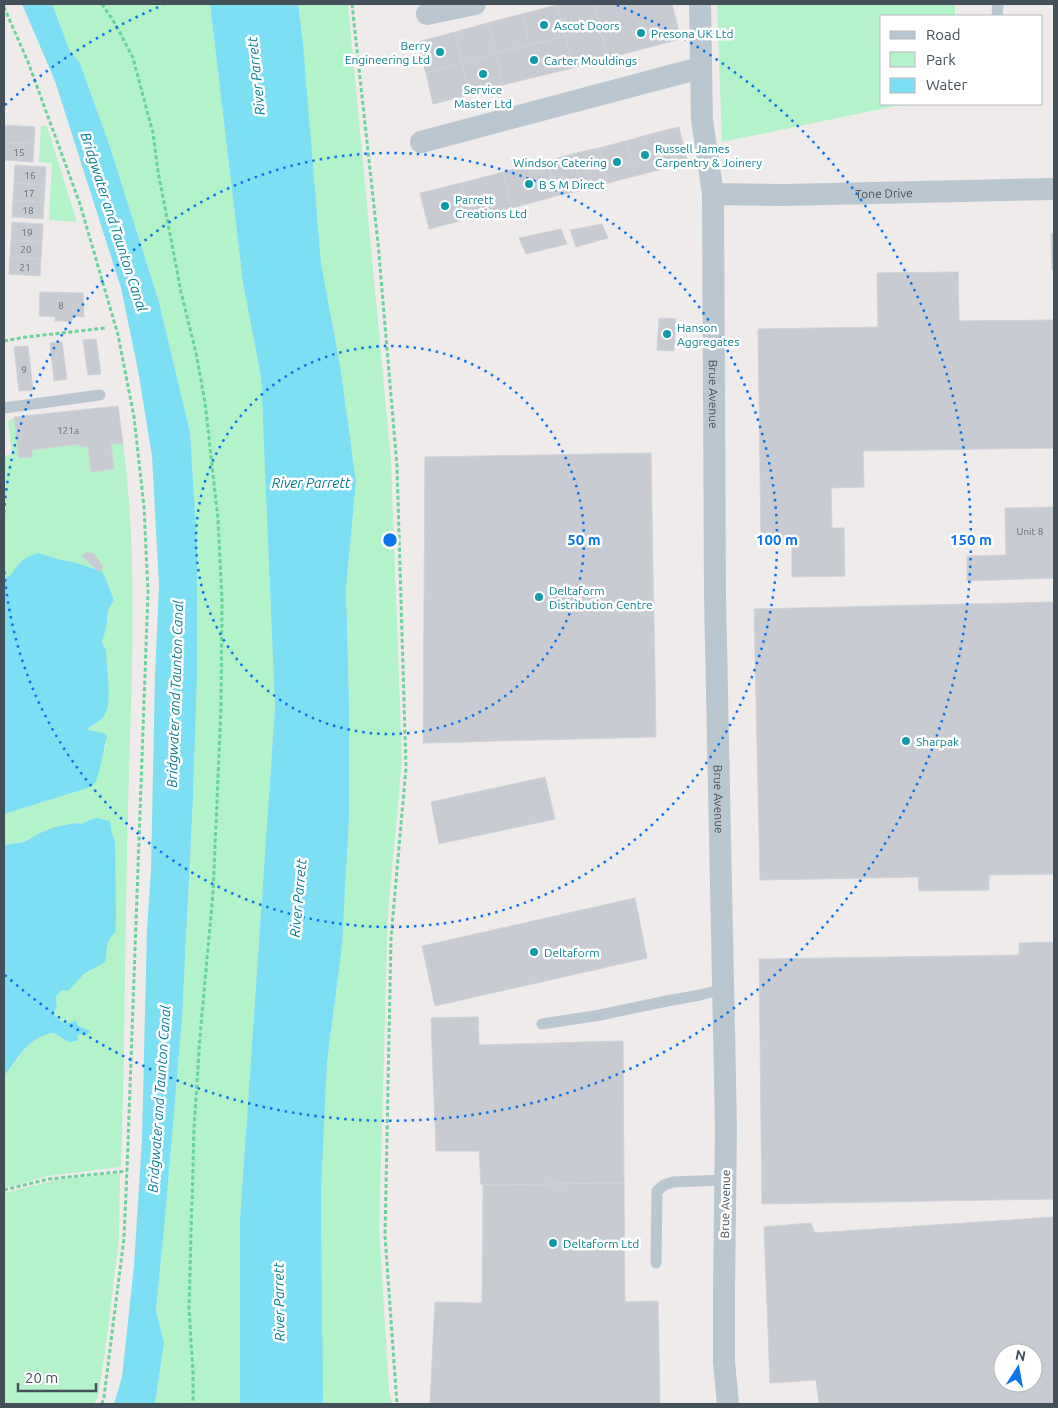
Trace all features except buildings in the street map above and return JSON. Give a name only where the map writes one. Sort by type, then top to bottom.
[{"type":"street","points":[[427,14],[475,4]]},
{"type":"street","name":"Brue Avenue","points":[[700,4],[702,120],[713,194],[715,596],[726,1128],[724,1343],[728,1404]]},
{"type":"street","points":[[420,142],[700,68]]},
{"type":"street","name":"Tone Drive","points":[[713,194],[803,194],[1054,188]]},
{"type":"lane","points":[[4,408],[100,395]]},
{"type":"lane","points":[[542,1024],[600,1015],[724,989]]},
{"type":"lane","points":[[656,1263],[657,1191],[664,1185],[673,1182],[725,1180]]},
{"type":"path","points":[[102,4],[116,25],[133,58],[153,133],[157,165],[204,394],[218,519],[222,602],[221,708],[213,892],[194,1128],[189,1298],[193,1404]]},
{"type":"path","points":[[352,4],[378,243],[398,466],[406,768],[391,938],[385,1236],[397,1404]]},
{"type":"path","points":[[4,7],[28,62],[80,204],[118,335],[134,417],[144,507],[148,592],[124,1238],[102,1404]]},
{"type":"path","points":[[4,341],[105,328]]},
{"type":"path","points":[[4,1190],[49,1179],[127,1171]]},
{"type":"green space","points":[[52,4],[210,4],[243,283],[261,377],[275,707],[240,1219],[240,1404],[155,1404],[164,1343],[156,1310],[182,1019],[193,798],[197,678],[197,544],[190,432],[159,302],[110,147],[80,63],[70,51]]},
{"type":"green space","points":[[298,4],[348,4],[391,460],[402,761],[388,913],[379,1228],[389,1391],[392,1404],[323,1404],[322,1399],[321,1193],[327,1063],[342,946],[349,819],[349,702],[346,588],[356,482],[341,371],[321,263]]},
{"type":"green space","points":[[717,4],[955,4],[955,15],[880,15],[880,105],[900,105],[722,142]]},
{"type":"green space","points":[[41,126],[47,126],[77,222],[49,220],[52,163],[39,162]]},
{"type":"green space","points":[[14,417],[19,458],[32,457],[32,450],[79,444],[80,447],[88,446],[91,472],[113,470],[111,444],[123,443],[131,534],[133,626],[121,1167],[48,1176],[15,1186],[4,1187],[4,1076],[29,1044],[39,1036],[54,1033],[66,1040],[79,1034],[87,1035],[89,1030],[78,1026],[76,1021],[65,1023],[54,1017],[57,1007],[56,997],[62,990],[93,969],[106,957],[110,938],[115,933],[115,842],[111,829],[92,819],[81,824],[75,823],[55,827],[24,842],[4,845],[4,814],[88,788],[106,745],[104,733],[86,731],[89,727],[96,724],[108,704],[106,650],[102,641],[108,610],[114,600],[105,576],[101,571],[103,566],[93,553],[85,553],[82,556],[97,570],[38,553],[20,563],[12,574],[4,579],[4,456],[12,454],[8,422]]},
{"type":"green space","points":[[120,1173],[119,1239],[105,1353],[98,1396],[94,1404],[4,1404],[4,1193],[56,1180]]},
{"type":"water","name":"Bridgwater and Taunton Canal","points":[[22,4],[52,4],[70,51],[80,63],[110,147],[159,302],[190,432],[197,544],[197,678],[193,798],[182,1019],[156,1310],[164,1343],[155,1404],[114,1404],[122,1377],[134,1266],[142,1138],[159,586],[152,456],[138,370],[121,288],[55,81]]},
{"type":"water","name":"River Parrett","points":[[210,4],[298,4],[321,263],[341,371],[356,482],[346,588],[349,702],[349,819],[342,946],[327,1063],[321,1193],[323,1404],[240,1404],[240,1219],[275,707],[261,377],[243,283]]},
{"type":"water","points":[[38,553],[101,571],[105,576],[114,600],[108,610],[106,629],[102,641],[106,650],[108,702],[104,716],[87,730],[104,733],[107,736],[95,783],[88,788],[4,814],[4,579],[23,560]]},
{"type":"water","points":[[97,818],[110,821],[115,842],[115,933],[108,943],[105,962],[84,974],[68,991],[62,990],[56,997],[57,1007],[54,1013],[55,1017],[63,1022],[69,1023],[76,1020],[78,1026],[91,1031],[88,1035],[79,1034],[77,1041],[69,1042],[54,1033],[37,1038],[25,1049],[4,1076],[4,845],[24,842],[55,827],[75,823],[81,824]]},
{"type":"place","name":"Ascot Doors","points":[[544,25]]},
{"type":"place","name":"Presona UK Ltd","points":[[641,33]]},
{"type":"place","name":"Berry Engineering Ltd","points":[[440,52]]},
{"type":"place","name":"Carter Mouldings","points":[[534,60]]},
{"type":"place","name":"Service Master Ltd","points":[[483,74]]},
{"type":"place","name":"Russell James Carpentry & Joinery","points":[[645,155]]},
{"type":"place","name":"Windsor Catering","points":[[617,162]]},
{"type":"place","name":"B S M Direct","points":[[529,184]]},
{"type":"place","name":"Parrett Creations Ltd","points":[[445,206]]},
{"type":"place","name":"Hanson Aggregates","points":[[667,334]]},
{"type":"place","name":"Deltaform Distribution Centre","points":[[539,597]]},
{"type":"place","name":"Sharpak","points":[[906,741]]},
{"type":"place","name":"Deltaform","points":[[534,952]]},
{"type":"place","name":"Deltaform Ltd","points":[[553,1243]]}]
